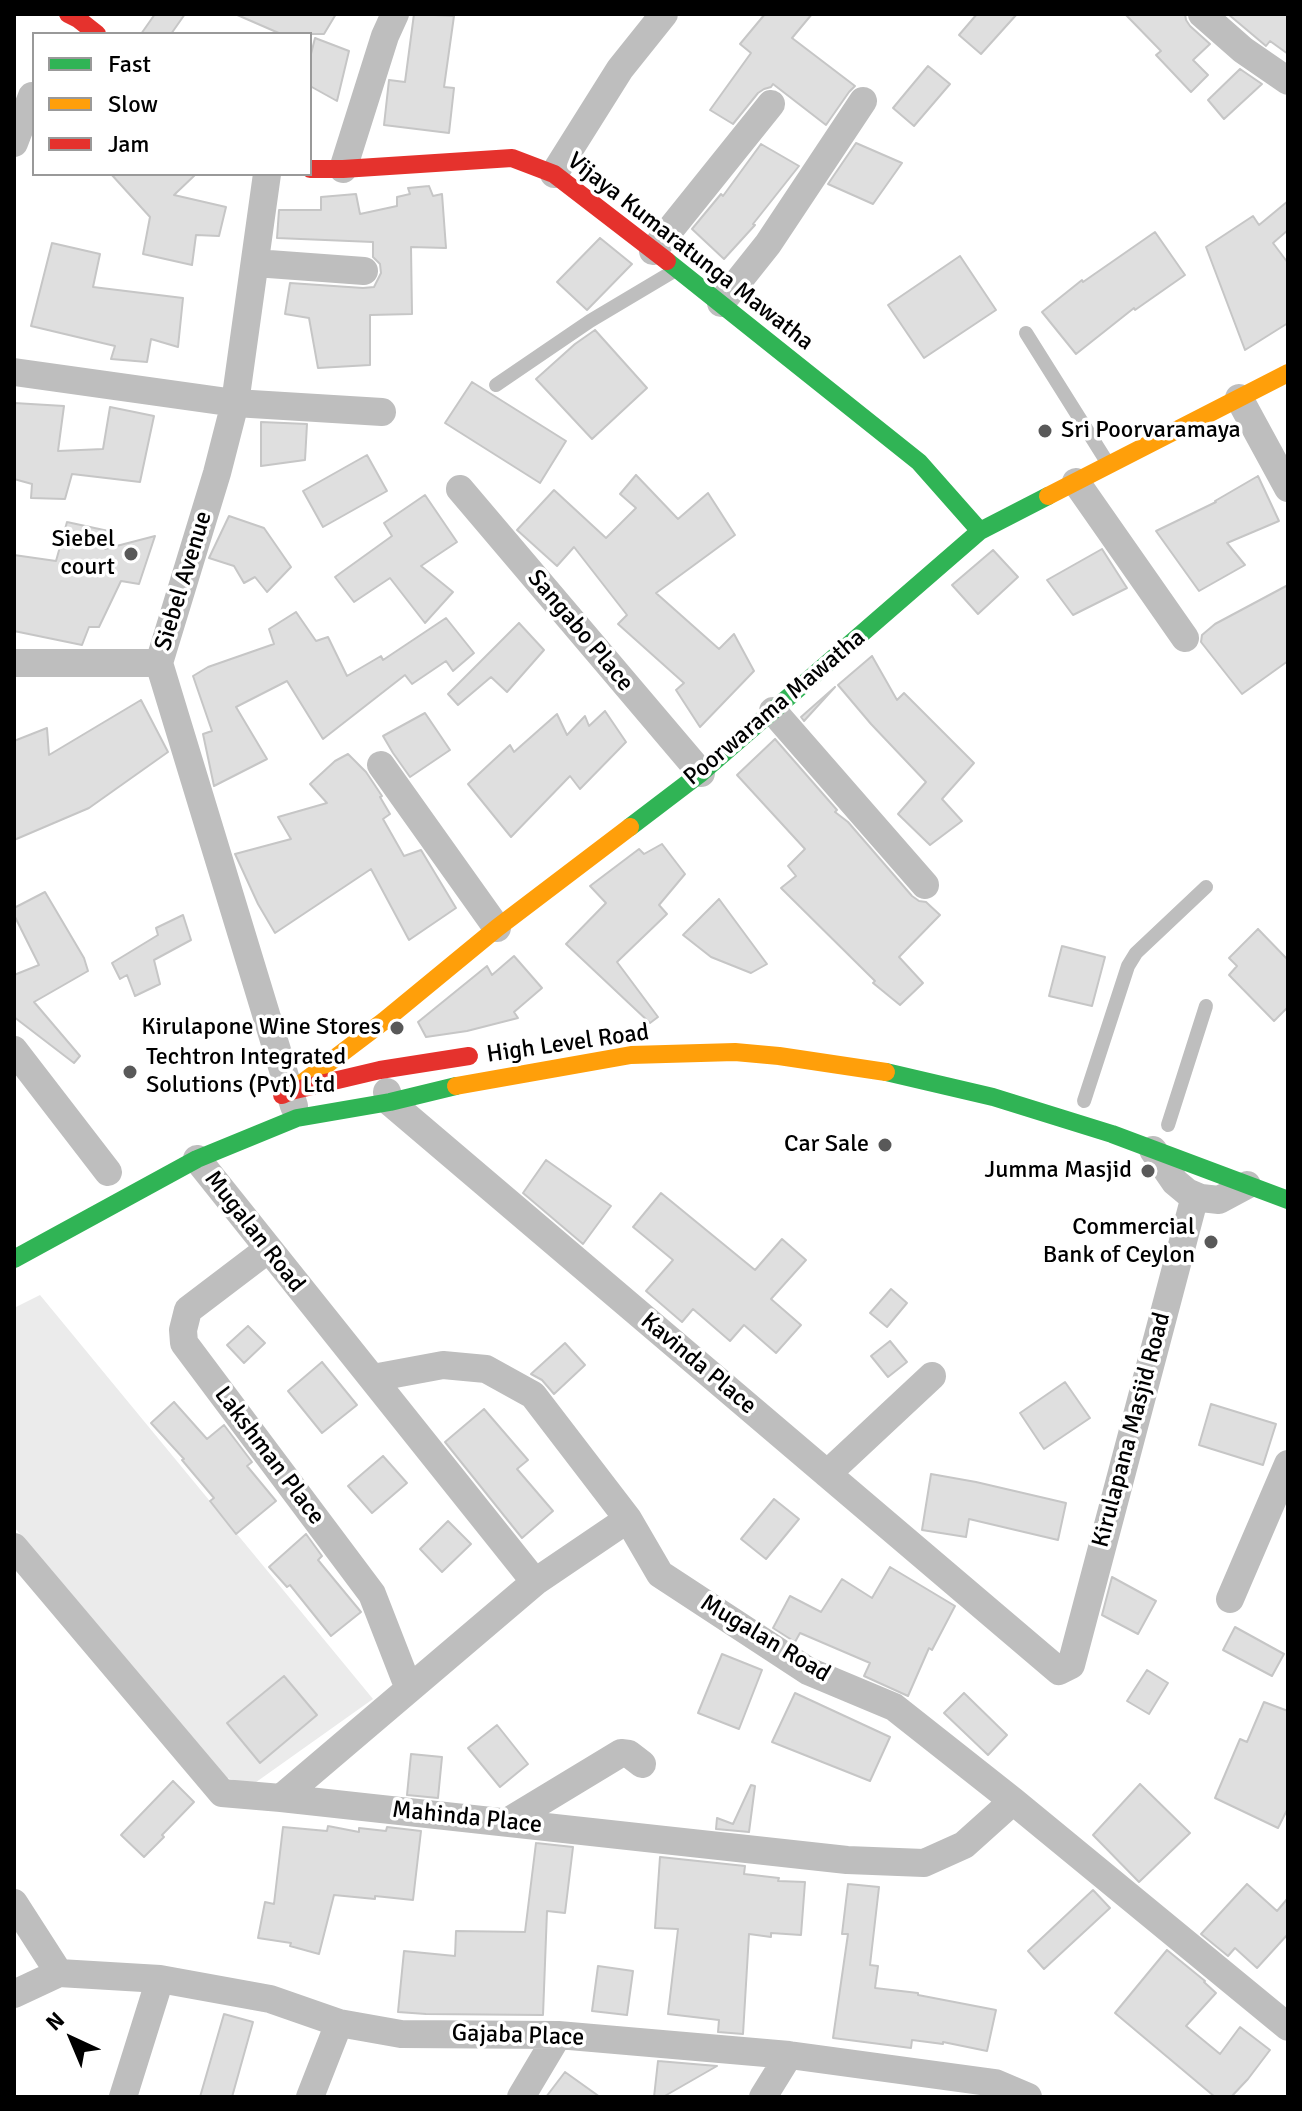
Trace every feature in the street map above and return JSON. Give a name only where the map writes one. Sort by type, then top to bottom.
[{"type":"main road","name":"Vijaya Kumaratunga Mawatha","points":[[312,169],[512,158],[554,174],[919,462],[980,531]]},
{"type":"main road","name":"Poorwarama Mawatha","points":[[294,1104],[384,1021],[497,928],[701,773],[980,531],[1288,373]]},
{"type":"main road","name":"High Level Road","points":[[263,1103],[390,1102],[460,1085],[631,1055],[735,1052],[807,1060],[926,1080],[1112,1134],[1288,1200]]},
{"type":"main road","name":"High Level Road","points":[[14,1259],[294,1104],[380,1070],[484,1054]]},
{"type":"street","points":[[343,169],[385,36],[395,14]]},
{"type":"street","points":[[554,174],[620,69],[664,14]]},
{"type":"street","points":[[1202,14],[1243,50],[1288,81]]},
{"type":"street","points":[[721,303],[768,244],[863,101]]},
{"type":"street","points":[[653,251],[771,104]]},
{"type":"street","name":"Siebel Avenue","points":[[267,176],[235,403],[159,663],[294,1104]]},
{"type":"street","points":[[255,263],[364,271]]},
{"type":"street","points":[[14,372],[235,403],[382,412]]},
{"type":"street","points":[[1239,398],[1288,488]]},
{"type":"street","points":[[1076,482],[1185,638]]},
{"type":"street","name":"Sangabo Place","points":[[460,489],[701,773]]},
{"type":"street","points":[[14,663],[159,663]]},
{"type":"street","points":[[773,711],[925,885]]},
{"type":"street","points":[[381,765],[497,928]]},
{"type":"street","points":[[384,1021],[380,1070],[390,1102]]},
{"type":"street","points":[[14,1050],[108,1173]]},
{"type":"street","name":"Kavinda Place","points":[[390,1102],[1059,1671],[1071,1665]]},
{"type":"street","points":[[1153,1150],[1175,1182],[1195,1196],[1219,1200],[1247,1185]]},
{"type":"street","name":"Mugalan Road","points":[[197,1159],[535,1582]]},
{"type":"street","name":"Kirulapana Masjid Road","points":[[1071,1665],[1195,1196]]},
{"type":"street","name":"Lakshman Place","points":[[267,1250],[188,1310],[183,1330],[184,1343],[372,1594],[409,1689]]},
{"type":"street","name":"Mugalan Road","points":[[373,1378],[443,1365],[486,1369],[533,1395],[628,1519],[660,1574],[808,1671],[894,1707],[1288,2027]]},
{"type":"street","points":[[827,1474],[932,1376]]},
{"type":"street","points":[[1230,1599],[1288,1464]]},
{"type":"street","points":[[281,1798],[535,1582],[628,1519]]},
{"type":"street","name":"Mahinda Place","points":[[14,1547],[222,1793],[847,1860],[924,1863],[964,1845],[1013,1801]]},
{"type":"street","points":[[507,1822],[621,1753],[629,1754],[642,1764]]},
{"type":"street","points":[[14,1903],[59,1973]]},
{"type":"street","name":"Gajaba Place","points":[[14,1994],[59,1973],[160,1979],[270,1999],[339,2023],[401,2034],[558,2035],[789,2055],[995,2083],[1028,2097]]},
{"type":"street","points":[[123,2097],[160,1979]]},
{"type":"street","points":[[310,2097],[339,2023]]},
{"type":"street","points":[[521,2097],[558,2035]]},
{"type":"street","points":[[763,2097],[789,2055]]},
{"type":"lane","points":[[496,385],[590,321],[678,269]]},
{"type":"lane","points":[[1026,333],[1109,465]]},
{"type":"lane","points":[[1084,1101],[1128,966],[1136,953],[1206,887]]},
{"type":"lane","points":[[1168,1125],[1206,1006]]},
{"type":"shaded area","points":[[40,1295],[373,1699],[252,1785],[220,1776],[14,1527],[14,1308]]},
{"type":"building","points":[[155,14],[185,14],[172,32],[142,32]]},
{"type":"building","points":[[235,14],[336,14],[324,34],[276,32]]},
{"type":"building","points":[[414,14],[454,16],[444,87],[454,88],[449,133],[384,125],[389,80],[405,82]]},
{"type":"building","points":[[765,14],[812,14],[792,38],[855,86],[826,125],[773,84],[758,93],[733,124],[710,110],[751,53],[740,44]]},
{"type":"building","points":[[977,14],[1017,14],[981,54],[959,35]]},
{"type":"building","points":[[1125,14],[1185,14],[1190,26],[1210,44],[1193,60],[1208,75],[1191,92],[1156,55],[1161,51]]},
{"type":"building","points":[[1228,14],[1288,14],[1288,54],[1270,41],[1266,46]]},
{"type":"building","points":[[315,38],[349,51],[337,101],[312,87]]},
{"type":"building","points":[[928,66],[950,84],[914,126],[893,108]]},
{"type":"building","points":[[1240,69],[1262,84],[1224,119],[1208,100]]},
{"type":"building","points":[[856,143],[902,163],[873,204],[828,184]]},
{"type":"building","points":[[761,144],[799,166],[755,225],[724,259],[692,229],[721,194],[723,196]]},
{"type":"building","points":[[113,176],[194,176],[174,195],[226,207],[219,236],[196,235],[192,265],[143,254],[150,217]]},
{"type":"building","points":[[429,186],[433,196],[442,194],[446,248],[411,247],[412,314],[370,315],[370,365],[318,368],[309,318],[285,314],[290,283],[374,287],[381,273],[380,264],[373,257],[373,242],[277,238],[279,210],[321,210],[321,197],[356,194],[360,214],[397,206],[397,197],[410,194],[408,188]]},
{"type":"building","points":[[1288,201],[1288,230],[1273,243],[1288,263],[1288,323],[1245,350],[1206,247],[1253,216],[1259,225]]},
{"type":"building","points":[[1155,232],[1185,275],[1134,308],[1076,354],[1042,312],[1082,280]]},
{"type":"building","points":[[600,238],[632,264],[587,310],[557,282]]},
{"type":"building","points":[[52,243],[100,254],[93,287],[183,298],[178,347],[151,339],[147,362],[111,359],[115,346],[31,326]]},
{"type":"building","points":[[960,256],[996,310],[924,358],[888,305]]},
{"type":"building","points":[[595,330],[647,388],[592,439],[536,379]]},
{"type":"building","points":[[472,382],[566,441],[540,483],[445,423]]},
{"type":"building","points":[[14,403],[64,406],[58,451],[103,449],[110,407],[154,416],[140,482],[72,474],[65,499],[31,498],[32,484],[14,479]]},
{"type":"building","points":[[261,422],[307,424],[305,460],[261,466]]},
{"type":"building","points":[[367,455],[387,491],[323,527],[303,491]]},
{"type":"building","points":[[636,475],[678,519],[708,493],[735,535],[656,593],[719,649],[734,634],[754,671],[700,727],[676,690],[684,683],[618,624],[627,615],[574,547],[557,566],[517,530],[554,490],[606,538],[636,508],[620,494]]},
{"type":"building","points":[[1258,476],[1279,521],[1227,543],[1245,565],[1199,591],[1156,531],[1216,502]]},
{"type":"building","points":[[425,495],[457,542],[421,566],[453,592],[425,623],[390,578],[354,602],[335,577],[392,536],[384,523]]},
{"type":"building","points":[[229,516],[264,528],[291,567],[267,592],[255,577],[244,583],[234,566],[209,558]]},
{"type":"building","points":[[67,522],[113,532],[105,549],[155,536],[139,584],[121,581],[99,627],[89,627],[82,645],[14,631],[14,555],[56,561]]},
{"type":"building","points":[[1102,549],[1127,588],[1073,615],[1047,580]]},
{"type":"building","points":[[993,550],[1018,577],[978,614],[952,585]]},
{"type":"building","points":[[1288,585],[1288,661],[1242,694],[1201,642],[1202,635],[1215,624]]},
{"type":"building","points":[[296,612],[316,641],[328,637],[347,676],[381,656],[383,660],[446,618],[474,653],[453,671],[446,661],[412,684],[405,675],[323,739],[287,681],[236,707],[267,759],[214,786],[203,734],[212,731],[193,676],[208,667],[274,644],[269,629]]},
{"type":"building","points":[[519,623],[544,650],[507,692],[491,677],[458,705],[448,694]]},
{"type":"building","points":[[872,656],[897,700],[904,693],[974,763],[942,799],[962,821],[930,845],[898,814],[926,782],[838,685]]},
{"type":"building","points":[[835,687],[804,721],[801,717]]},
{"type":"building","points":[[141,700],[168,752],[89,808],[14,840],[14,741],[47,728],[49,755]]},
{"type":"building","points":[[605,711],[626,742],[580,789],[570,776],[511,837],[468,784],[510,745],[514,752],[557,714],[567,735],[585,716],[589,726]]},
{"type":"building","points":[[425,713],[450,750],[410,777],[383,736]]},
{"type":"building","points":[[775,739],[837,810],[835,812],[848,822],[912,896],[926,902],[940,915],[899,957],[923,983],[900,1005],[873,983],[875,981],[781,888],[796,876],[788,866],[805,849],[737,775]]},
{"type":"building","points":[[348,754],[366,772],[382,796],[390,814],[383,819],[404,856],[421,850],[456,908],[409,940],[371,869],[275,933],[235,854],[291,839],[278,817],[327,803],[310,784],[335,761]]},
{"type":"building","points":[[662,844],[685,874],[659,905],[667,914],[617,962],[658,1017],[650,1023],[566,944],[606,903],[590,886],[639,849],[644,854]]},
{"type":"building","points":[[45,892],[84,958],[88,971],[34,1002],[80,1056],[74,1063],[14,1017],[14,975],[39,965],[14,915],[14,908]]},
{"type":"building","points":[[719,899],[767,964],[751,973],[711,957],[683,935]]},
{"type":"building","points":[[183,915],[191,940],[154,960],[160,984],[135,996],[127,975],[120,979],[112,963],[158,935],[156,928]]},
{"type":"building","points":[[1258,929],[1288,960],[1288,1007],[1274,1021],[1229,975],[1237,966],[1229,958]]},
{"type":"building","points":[[1062,946],[1105,957],[1092,1006],[1049,996]]},
{"type":"building","points":[[514,956],[542,988],[514,1012],[518,1018],[467,1031],[426,1037],[418,1022],[487,966],[492,975]]},
{"type":"building","points":[[546,1160],[611,1206],[583,1244],[523,1193]]},
{"type":"building","points":[[661,1193],[755,1270],[782,1239],[806,1260],[771,1299],[801,1325],[776,1353],[744,1325],[730,1341],[693,1309],[682,1322],[646,1291],[673,1260],[633,1227]]},
{"type":"building","points":[[891,1289],[907,1303],[887,1327],[870,1313]]},
{"type":"building","points":[[248,1326],[265,1343],[244,1363],[227,1345]]},
{"type":"building","points":[[890,1341],[907,1362],[888,1377],[871,1356]]},
{"type":"building","points":[[565,1343],[585,1365],[554,1394],[542,1380],[531,1374]]},
{"type":"building","points":[[322,1362],[357,1405],[322,1433],[288,1391]]},
{"type":"building","points":[[1065,1382],[1090,1418],[1044,1449],[1020,1413]]},
{"type":"building","points":[[174,1402],[207,1439],[224,1425],[252,1462],[247,1466],[276,1501],[236,1534],[210,1501],[214,1498],[151,1423]]},
{"type":"building","points":[[1211,1404],[1276,1424],[1263,1465],[1199,1445]]},
{"type":"building","points":[[484,1409],[528,1460],[517,1469],[553,1511],[522,1538],[445,1442]]},
{"type":"building","points":[[383,1456],[407,1483],[372,1513],[348,1486]]},
{"type":"building","points":[[931,1474],[1066,1503],[1058,1540],[969,1519],[966,1537],[922,1530]]},
{"type":"building","points":[[774,1499],[799,1519],[766,1559],[741,1539]]},
{"type":"building","points":[[448,1521],[471,1544],[442,1572],[420,1549]]},
{"type":"building","points":[[306,1534],[322,1556],[318,1560],[361,1612],[331,1636],[290,1585],[287,1587],[269,1567]]},
{"type":"building","points":[[890,1567],[955,1606],[932,1650],[929,1648],[908,1696],[864,1676],[870,1663],[800,1633],[795,1642],[773,1628],[790,1596],[821,1612],[842,1579],[872,1598]]},
{"type":"building","points":[[1112,1577],[1156,1601],[1138,1634],[1102,1615]]},
{"type":"building","points":[[1235,1627],[1284,1654],[1272,1676],[1223,1650]]},
{"type":"building","points":[[722,1654],[762,1670],[739,1729],[698,1713]]},
{"type":"building","points":[[1147,1670],[1168,1683],[1149,1714],[1127,1701]]},
{"type":"building","points":[[284,1676],[317,1715],[260,1763],[227,1723]]},
{"type":"building","points":[[795,1693],[890,1737],[870,1781],[772,1742]]},
{"type":"building","points":[[964,1693],[1007,1735],[988,1755],[944,1713]]},
{"type":"building","points":[[1264,1702],[1288,1711],[1288,1808],[1278,1828],[1215,1798],[1240,1739],[1247,1742]]},
{"type":"building","points":[[497,1725],[528,1764],[500,1787],[468,1748]]},
{"type":"building","points":[[411,1754],[442,1757],[438,1798],[407,1795]]},
{"type":"building","points":[[173,1781],[194,1802],[144,1857],[121,1835]]},
{"type":"building","points":[[1140,1784],[1190,1833],[1139,1882],[1093,1835]]},
{"type":"building","points":[[751,1785],[755,1786],[749,1832],[716,1829],[717,1818],[733,1824]]},
{"type":"building","points":[[328,1826],[359,1832],[359,1828],[386,1831],[387,1827],[421,1831],[413,1900],[334,1895],[319,1954],[290,1946],[291,1943],[258,1938],[265,1902],[274,1904],[283,1827],[327,1831]]},
{"type":"building","points":[[536,1843],[573,1847],[565,1913],[547,1911],[543,2015],[398,2012],[404,1951],[455,1956],[456,1931],[525,1932]]},
{"type":"building","points":[[660,1857],[745,1866],[744,1874],[779,1878],[778,1881],[805,1882],[801,1935],[771,1933],[771,1937],[749,1934],[743,2034],[718,2032],[719,2020],[668,2014],[678,1929],[655,1928]]},
{"type":"building","points":[[848,1884],[879,1887],[870,1965],[878,1966],[875,1988],[918,1993],[996,2010],[987,2051],[943,2042],[912,2040],[911,2048],[833,2038],[848,1934],[842,1934]]},
{"type":"building","points":[[1247,1884],[1277,1911],[1288,1898],[1288,1934],[1257,1968],[1235,1948],[1228,1956],[1201,1934]]},
{"type":"building","points":[[1093,1890],[1110,1908],[1044,1969],[1028,1951]]},
{"type":"building","points":[[1167,1950],[1216,1993],[1186,2026],[1220,2054],[1240,2027],[1270,2050],[1231,2097],[1215,2097],[1115,2013]]},
{"type":"building","points":[[598,1966],[633,1971],[627,2015],[592,2011]]},
{"type":"building","points":[[224,2014],[253,2022],[232,2097],[200,2097]]},
{"type":"building","points":[[658,2061],[717,2066],[663,2097],[654,2097]]},
{"type":"building","points":[[565,2072],[600,2097],[546,2097]]},
{"type":"traffic: fast","points":[[667,261],[919,462],[980,531]]},
{"type":"traffic: fast","points":[[630,827],[701,773],[980,531],[1048,496]]},
{"type":"traffic: fast","points":[[886,1072],[993,1097],[1112,1134],[1288,1200]]},
{"type":"traffic: fast","points":[[14,1259],[197,1159],[297,1118],[390,1102],[456,1086]]},
{"type":"traffic: slow","points":[[1048,496],[1288,373]]},
{"type":"traffic: slow","points":[[293,1090],[630,827]]},
{"type":"traffic: slow","points":[[456,1086],[631,1055],[735,1052],[886,1072]]},
{"type":"traffic: jam","points":[[68,14],[94,32]]},
{"type":"traffic: jam","points":[[312,169],[512,158],[554,174],[667,261]]},
{"type":"traffic: jam","points":[[282,1095],[380,1070],[469,1056]]},
{"type":"place","name":"Sri Poorvaramaya","points":[[1045,431]]},
{"type":"place","name":"Siebel court","points":[[131,554]]},
{"type":"place","name":"Kirulapone Wine Stores","points":[[397,1028]]},
{"type":"place","name":"Techtron Integrated Solutions (Pvt) Ltd","points":[[130,1072]]},
{"type":"place","name":"Car Sale","points":[[885,1145]]},
{"type":"place","name":"Jumma Masjid","points":[[1148,1171]]},
{"type":"place","name":"Commercial Bank of Ceylon","points":[[1211,1242]]}]
